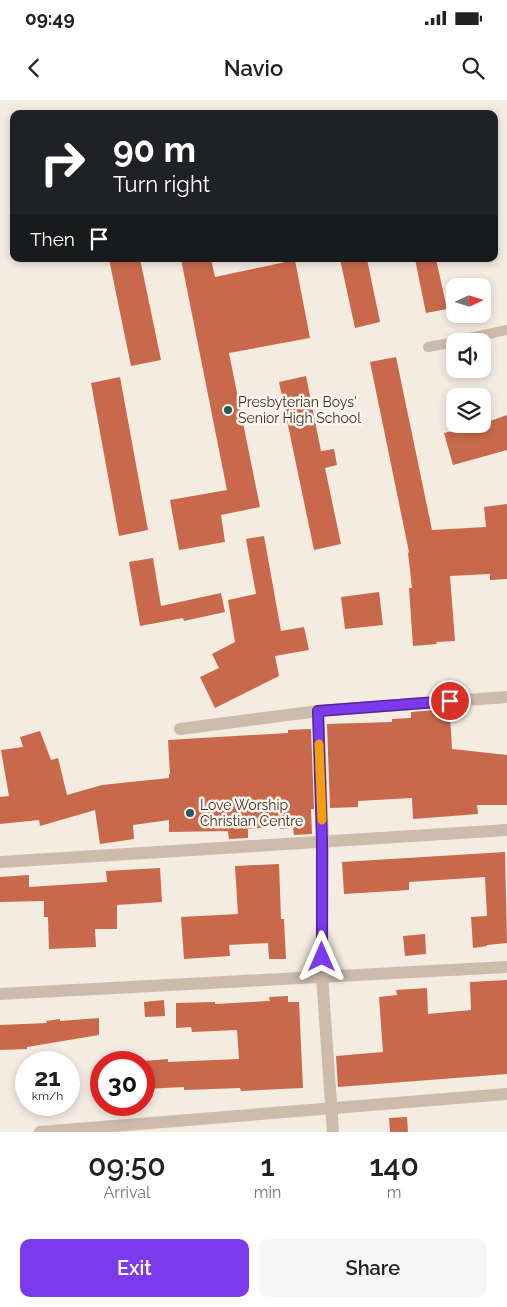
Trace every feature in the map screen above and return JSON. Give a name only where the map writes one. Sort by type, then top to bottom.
[{"type":"street","points":[[180,729],[318,711],[507,697]]},
{"type":"street","points":[[318,711],[322,841],[322,976],[333,1132]]},
{"type":"street","points":[[0,862],[507,830]]},
{"type":"street","points":[[0,994],[507,967]]},
{"type":"street","points":[[40,1132],[507,1094]]},
{"type":"lane","points":[[491,333],[507,330]]},
{"type":"lane","points":[[428,347],[446,343]]},
{"type":"building","points":[[110,262],[141,262],[161,360],[131,366]]},
{"type":"building","points":[[182,262],[212,262],[215,277],[286,262],[295,262],[310,338],[229,353],[260,507],[221,515],[225,542],[179,550],[170,500],[227,490]]},
{"type":"building","points":[[341,262],[368,262],[380,322],[355,328]]},
{"type":"building","points":[[416,262],[437,262],[446,309],[426,313]]},
{"type":"building","points":[[396,357],[432,530],[486,527],[484,507],[507,504],[507,579],[490,580],[490,574],[450,576],[455,641],[413,646],[409,588],[412,588],[409,552],[370,362]]},
{"type":"building","points":[[306,376],[321,451],[334,449],[337,465],[325,468],[341,544],[314,550],[279,382]]},
{"type":"building","points":[[120,377],[148,530],[119,536],[91,383]]},
{"type":"building","points":[[507,415],[507,450],[453,465],[444,433],[491,433],[491,421]]},
{"type":"building","points":[[264,536],[281,631],[304,627],[309,650],[275,656],[279,676],[215,708],[200,677],[219,668],[212,654],[235,642],[228,600],[256,594],[246,539]]},
{"type":"building","points":[[153,558],[161,606],[221,593],[225,612],[184,621],[183,618],[140,626],[129,562]]},
{"type":"building","points":[[379,592],[383,625],[345,629],[341,597]]},
{"type":"building","points":[[436,710],[436,716],[450,715],[452,749],[507,755],[507,805],[477,805],[478,814],[413,819],[412,798],[358,801],[358,807],[330,808],[327,724],[392,722],[392,719],[411,718],[411,712]]},
{"type":"building","points":[[311,729],[314,809],[311,809],[312,834],[294,835],[293,828],[280,829],[279,826],[248,829],[248,838],[229,839],[228,831],[169,832],[169,820],[133,825],[134,839],[100,844],[95,810],[40,826],[39,820],[0,824],[0,797],[9,796],[1,750],[23,747],[20,737],[40,731],[51,760],[58,758],[67,795],[102,785],[169,778],[168,740],[288,733],[288,730]]},
{"type":"building","points":[[505,852],[507,943],[473,948],[471,917],[487,916],[485,877],[409,882],[409,890],[344,894],[342,862]]},
{"type":"building","points":[[279,864],[281,919],[284,919],[286,959],[269,959],[268,943],[229,945],[230,956],[184,959],[181,917],[238,914],[235,866]]},
{"type":"building","points":[[160,868],[162,902],[117,905],[117,929],[95,929],[96,947],[49,949],[48,917],[44,917],[44,901],[0,902],[0,877],[29,875],[29,887],[107,882],[106,871]]},
{"type":"building","points":[[425,934],[426,954],[405,956],[403,936]]},
{"type":"building","points":[[507,980],[507,1074],[338,1087],[336,1056],[383,1052],[379,997],[397,995],[396,990],[427,988],[428,1014],[471,1010],[470,982]]},
{"type":"building","points":[[288,996],[288,1002],[299,1002],[303,1088],[241,1091],[240,1088],[184,1090],[184,1087],[155,1088],[155,1060],[168,1059],[168,1062],[239,1059],[237,1030],[192,1032],[191,1027],[176,1028],[176,1003],[215,1002],[215,1004],[270,1001],[269,997]]},
{"type":"building","points":[[164,1000],[165,1016],[145,1017],[144,1002]]},
{"type":"building","points":[[99,1018],[99,1035],[27,1047],[27,1049],[0,1050],[0,1025],[47,1023],[46,1021],[60,1019],[60,1021]]},
{"type":"building","points":[[407,1117],[408,1132],[390,1132],[389,1118]]},
{"type":"slow traffic","points":[[319,744],[322,820]]},
{"type":"place","name":"Presbyterian Boys' Senior High School","points":[[228,410]]},
{"type":"place","name":"Love Worship Christian Centre","points":[[190,813]]},
{"type":"route","points":[[322,957],[322,841],[318,711],[450,701]]}]
